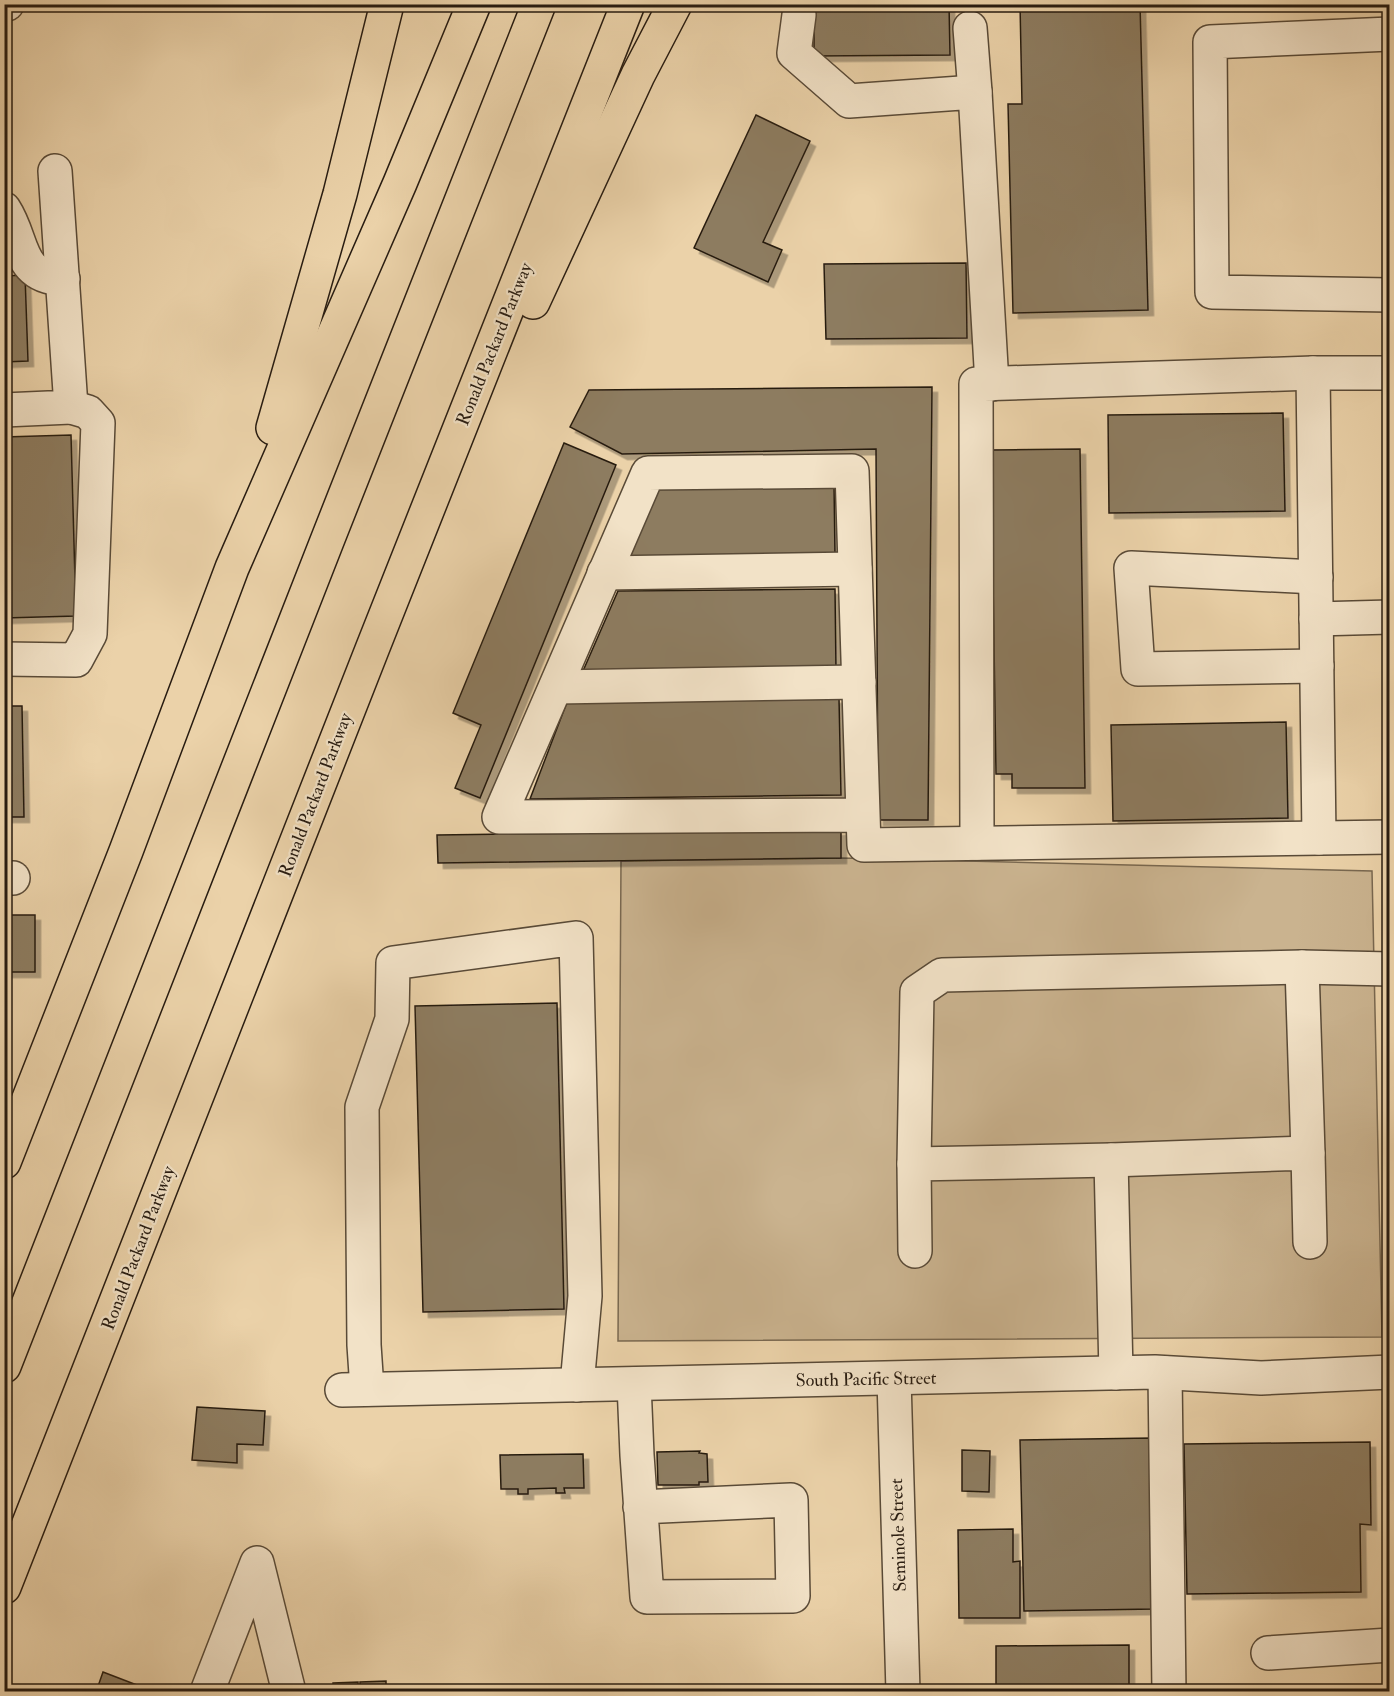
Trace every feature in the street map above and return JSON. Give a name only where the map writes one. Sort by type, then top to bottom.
[{"type":"highway","points":[[231,568],[297,348],[340,194],[387,4]]},
{"type":"highway","points":[[4,1162],[126,851],[231,568],[400,183],[474,4]]},
{"type":"highway","points":[[4,1366],[539,4]]},
{"type":"highway","name":"Ronald Packard Parkway","points":[[4,1587],[628,4]]},
{"type":"highway","points":[[374,647],[638,75],[675,4]]},
{"type":"street","points":[[799,15],[794,53],[849,101],[975,92]]},
{"type":"street","points":[[970,28],[992,384]]},
{"type":"street","points":[[1389,34],[1210,42],[1210,54],[1212,292],[1389,295]]},
{"type":"street","points":[[55,171],[71,407]]},
{"type":"street","points":[[4,209],[12,221],[22,251],[32,271],[47,278],[63,279]]},
{"type":"street","points":[[1313,373],[1319,838]]},
{"type":"street","points":[[977,843],[976,384],[1313,373],[1389,373]]},
{"type":"street","points":[[4,410],[71,407],[88,412],[98,423],[90,634],[76,660],[4,659]]},
{"type":"street","points":[[863,815],[499,817],[648,473],[852,471],[864,844],[1389,837]]},
{"type":"street","points":[[604,573],[855,568]]},
{"type":"street","points":[[1316,577],[1131,568],[1138,669],[1317,666]]},
{"type":"street","points":[[1316,619],[1389,617]]},
{"type":"street","points":[[556,687],[859,682]]},
{"type":"street","name":"South Pacific Street","points":[[577,1385],[585,1296],[576,938],[393,963],[392,1019],[362,1107],[364,1345],[355,1390],[1165,1372],[1261,1378],[1389,1372]]},
{"type":"street","points":[[915,1251],[917,992],[942,975],[1302,967],[1389,969]]},
{"type":"street","points":[[1302,967],[1310,1242]]},
{"type":"street","points":[[914,1164],[1308,1153]]},
{"type":"street","points":[[1111,1160],[1116,1373]]},
{"type":"street","points":[[1165,1372],[1169,1692]]},
{"type":"street","name":"Seminole Street","points":[[894,1378],[903,1692]]},
{"type":"street","points":[[634,1384],[640,1507],[647,1597],[793,1596],[791,1500],[640,1507]]},
{"type":"street","points":[[207,1692],[257,1563],[289,1692]]},
{"type":"street","points":[[1268,1653],[1389,1645]]},
{"type":"shaded area","points":[[841,858],[1372,871],[1382,1337],[618,1341],[621,861]]},
{"type":"building","points":[[949,4],[950,55],[814,56],[814,5]]},
{"type":"building","points":[[1020,4],[1140,4],[1148,310],[1013,313],[1008,104],[1022,104]]},
{"type":"building","points":[[756,115],[810,141],[763,242],[782,250],[768,282],[694,248]]},
{"type":"building","points":[[966,263],[967,338],[826,339],[824,264]]},
{"type":"building","points":[[25,275],[28,361],[4,362],[4,276]]},
{"type":"building","points":[[932,387],[928,820],[878,820],[876,449],[622,454],[570,427],[589,390]]},
{"type":"building","points":[[1283,413],[1285,511],[1109,513],[1108,415]]},
{"type":"building","points":[[71,435],[76,616],[4,618],[4,437]]},
{"type":"building","points":[[564,443],[616,465],[480,798],[455,788],[481,725],[453,713]]},
{"type":"building","points":[[1080,449],[1085,788],[1012,788],[1012,774],[996,774],[991,450]]},
{"type":"building","points":[[834,483],[835,555],[630,557],[659,485]]},
{"type":"building","points":[[835,589],[836,670],[583,671],[618,591]]},
{"type":"building","points":[[839,698],[841,795],[530,799],[567,702]]},
{"type":"building","points":[[4,706],[22,706],[24,817],[4,817]]},
{"type":"building","points":[[1286,722],[1288,818],[1113,821],[1111,725]]},
{"type":"building","points":[[841,830],[841,858],[438,863],[437,835]]},
{"type":"building","points":[[4,915],[35,915],[35,972],[4,972]]},
{"type":"building","points":[[557,1003],[564,1309],[423,1312],[415,1006]]},
{"type":"building","points":[[197,1407],[265,1411],[263,1445],[237,1444],[237,1463],[192,1460]]},
{"type":"building","points":[[1151,1438],[1155,1609],[1024,1611],[1020,1440]]},
{"type":"building","points":[[1370,1442],[1371,1525],[1360,1524],[1361,1592],[1187,1594],[1184,1444]]},
{"type":"building","points":[[962,1450],[990,1451],[989,1492],[962,1491]]},
{"type":"building","points":[[700,1451],[699,1453],[707,1454],[708,1482],[699,1482],[699,1485],[658,1485],[657,1452]]},
{"type":"building","points":[[583,1454],[584,1488],[564,1488],[565,1493],[556,1493],[556,1488],[528,1489],[528,1494],[518,1494],[518,1489],[501,1489],[500,1455]]},
{"type":"building","points":[[1013,1529],[1013,1562],[1020,1561],[1020,1618],[959,1618],[958,1530]]},
{"type":"building","points":[[1129,1645],[1129,1692],[996,1692],[996,1646]]},
{"type":"building","points":[[103,1672],[142,1687],[140,1692],[96,1692]]},
{"type":"building","points":[[386,1681],[386,1692],[360,1692],[360,1682]]},
{"type":"building","points":[[358,1682],[358,1692],[333,1692],[333,1683]]}]
